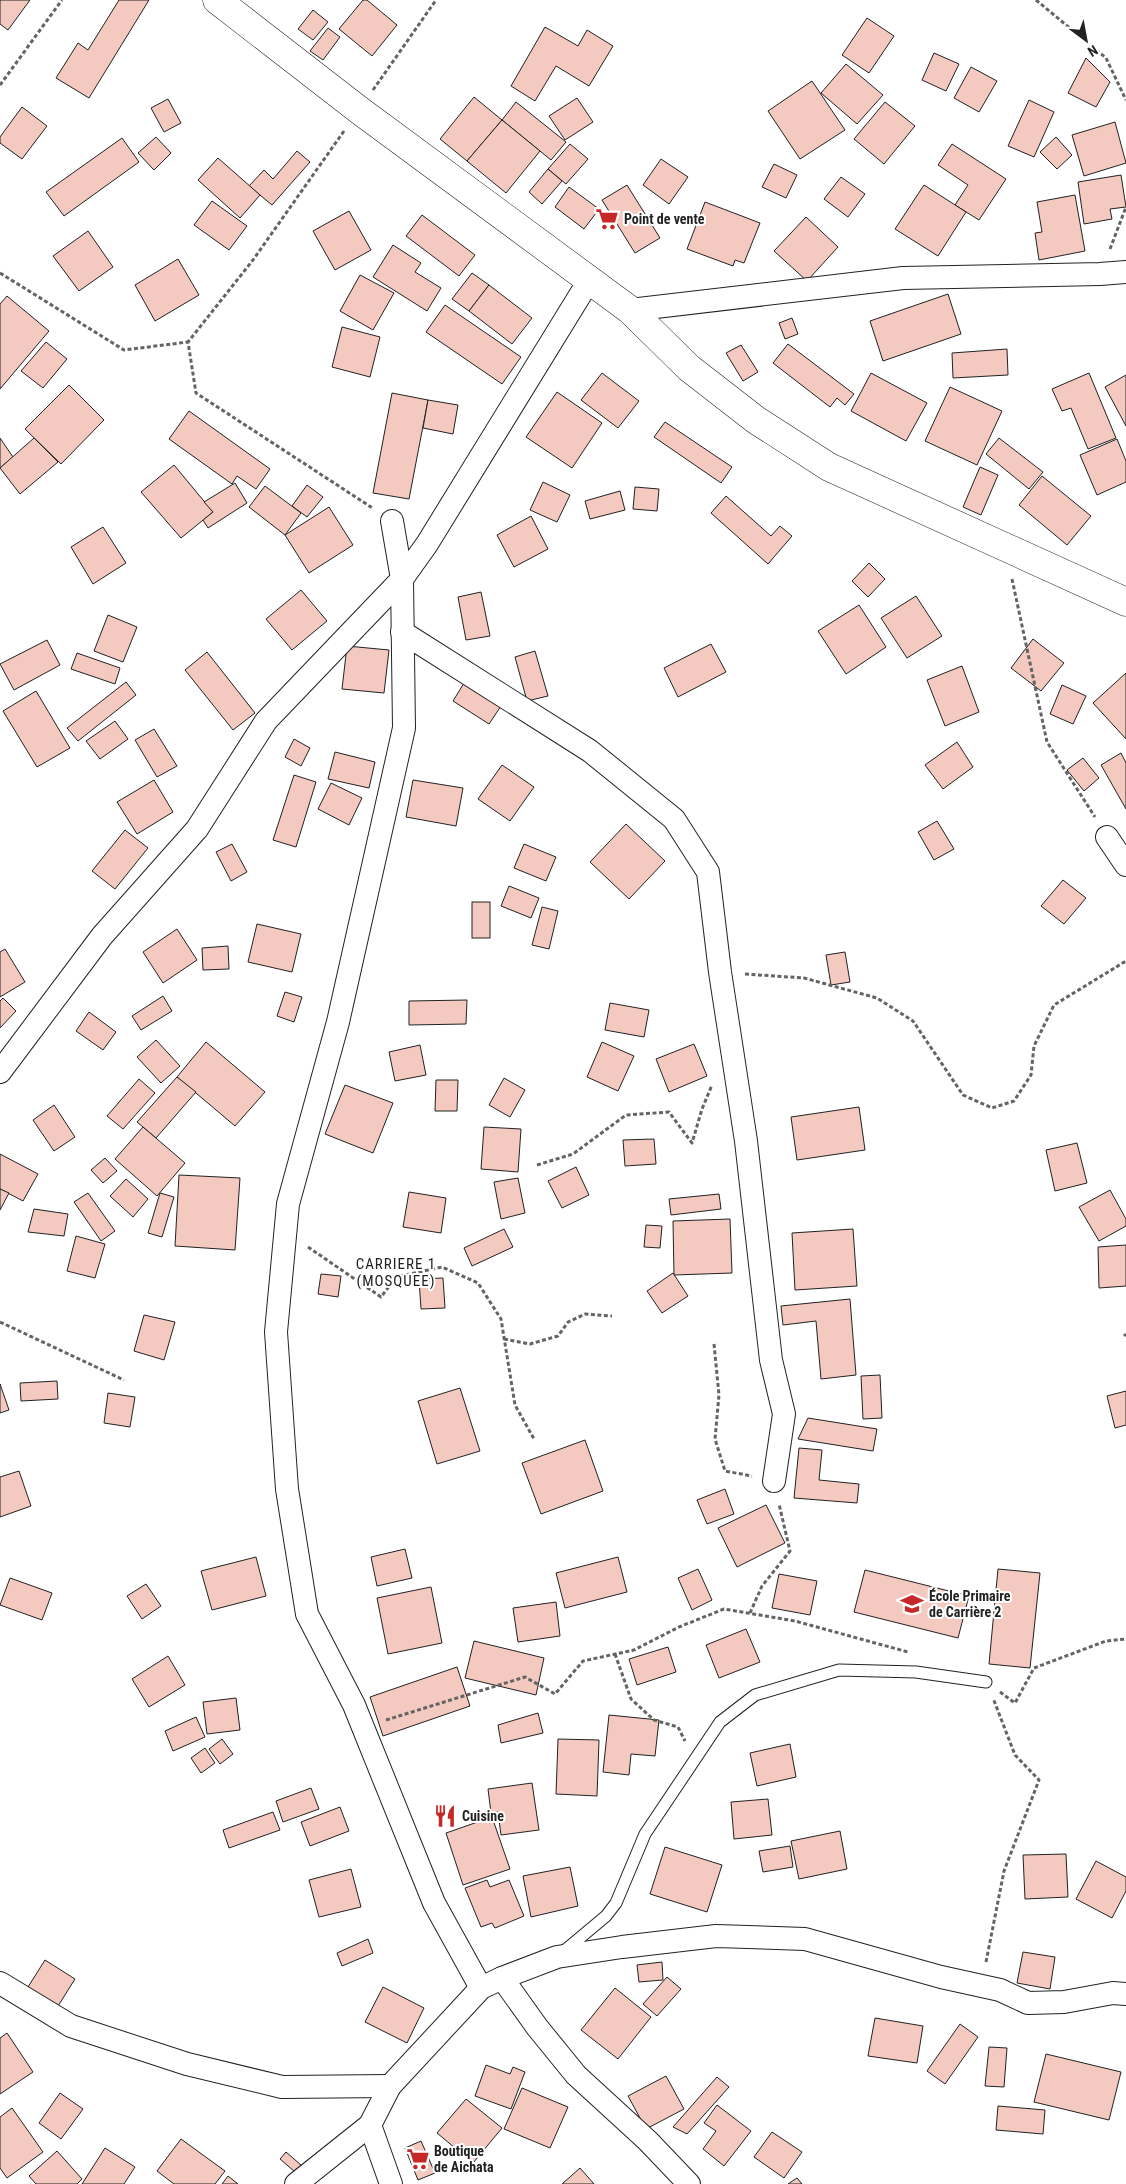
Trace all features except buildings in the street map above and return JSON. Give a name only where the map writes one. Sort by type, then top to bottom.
[{"type":"highway","points":[[217,0],[359,110],[630,310],[696,373],[756,420],[829,467],[1126,602]]},
{"type":"street","points":[[630,310],[903,278],[1126,272]]},
{"type":"street","points":[[0,1072],[102,936],[197,829],[266,721],[402,579],[427,544],[590,279]]},
{"type":"street","points":[[392,521],[402,579],[404,728],[338,1022],[288,1204],[276,1332],[287,1489],[307,1614],[364,1727],[434,1903],[481,1988]]},
{"type":"street","points":[[402,632],[590,751],[674,819],[708,872],[720,972],[746,1142],[771,1360],[784,1414],[774,1481]]},
{"type":"street","points":[[1107,837],[1126,865]]},
{"type":"street","points":[[296,2184],[370,2126],[390,2086],[481,1988],[557,1957],[622,1946],[716,1936],[805,1939],[941,1977],[1000,1990],[1028,2002],[1064,2002],[1113,1993],[1126,1994]]},
{"type":"street","points":[[502,1978],[576,2075],[648,2141],[689,2184]]},
{"type":"street","points":[[0,1983],[71,2026],[187,2064],[282,2087],[390,2086]]},
{"type":"street","points":[[370,2126],[391,2184]]},
{"type":"lane","points":[[557,1957],[606,1916],[616,1903],[645,1834],[720,1722],[755,1695],[839,1670],[916,1672],[986,1682]]},
{"type":"path","points":[[0,84],[62,0]]},
{"type":"path","points":[[0,273],[124,350],[188,342],[253,260],[436,0]]},
{"type":"path","points":[[1036,0],[1106,58],[1126,100]]},
{"type":"path","points":[[1100,274],[1126,208]]},
{"type":"path","points":[[188,342],[196,393],[392,521]]},
{"type":"path","points":[[1005,548],[1047,742],[1107,837]]},
{"type":"path","points":[[720,972],[804,978],[877,998],[913,1021],[963,1095],[992,1108],[1014,1101],[1031,1075],[1034,1046],[1054,1005],[1126,961]]},
{"type":"path","points":[[537,1164],[573,1154],[626,1115],[669,1112],[692,1143],[702,1108],[712,1084],[736,1075]]},
{"type":"path","points":[[285,1232],[381,1297],[396,1277],[442,1267],[478,1283],[500,1319],[515,1405],[534,1439]]},
{"type":"path","points":[[504,1338],[530,1344],[558,1336],[568,1322],[585,1314],[612,1316]]},
{"type":"path","points":[[0,1322],[124,1380]]},
{"type":"path","points":[[714,1344],[719,1395],[715,1438],[725,1471],[774,1481],[790,1551],[762,1586],[750,1613]]},
{"type":"path","points":[[364,1727],[525,1677],[555,1694],[583,1661],[634,1650],[679,1627],[724,1609],[795,1621],[917,1654]]},
{"type":"path","points":[[986,1682],[1015,1703],[1034,1668],[1106,1641],[1126,1639]]},
{"type":"path","points":[[615,1654],[631,1700],[654,1720],[678,1727],[688,1748],[685,1775]]},
{"type":"path","points":[[986,1682],[1015,1755],[1040,1780],[1004,1871],[985,1965],[1000,1990]]},
{"type":"place","name":"Point de vente","points":[[607,219]]},
{"type":"place","name":"École Primaire de Carrière 2","points":[[912,1604]]},
{"type":"place","name":"Cuisine","points":[[445,1816]]},
{"type":"place","name":"Boutique de Aichata","points":[[418,2159]]},
{"type":"district","name":"CARRIERE 1 (MOSQUEE)","points":[[396,1272]]}]
